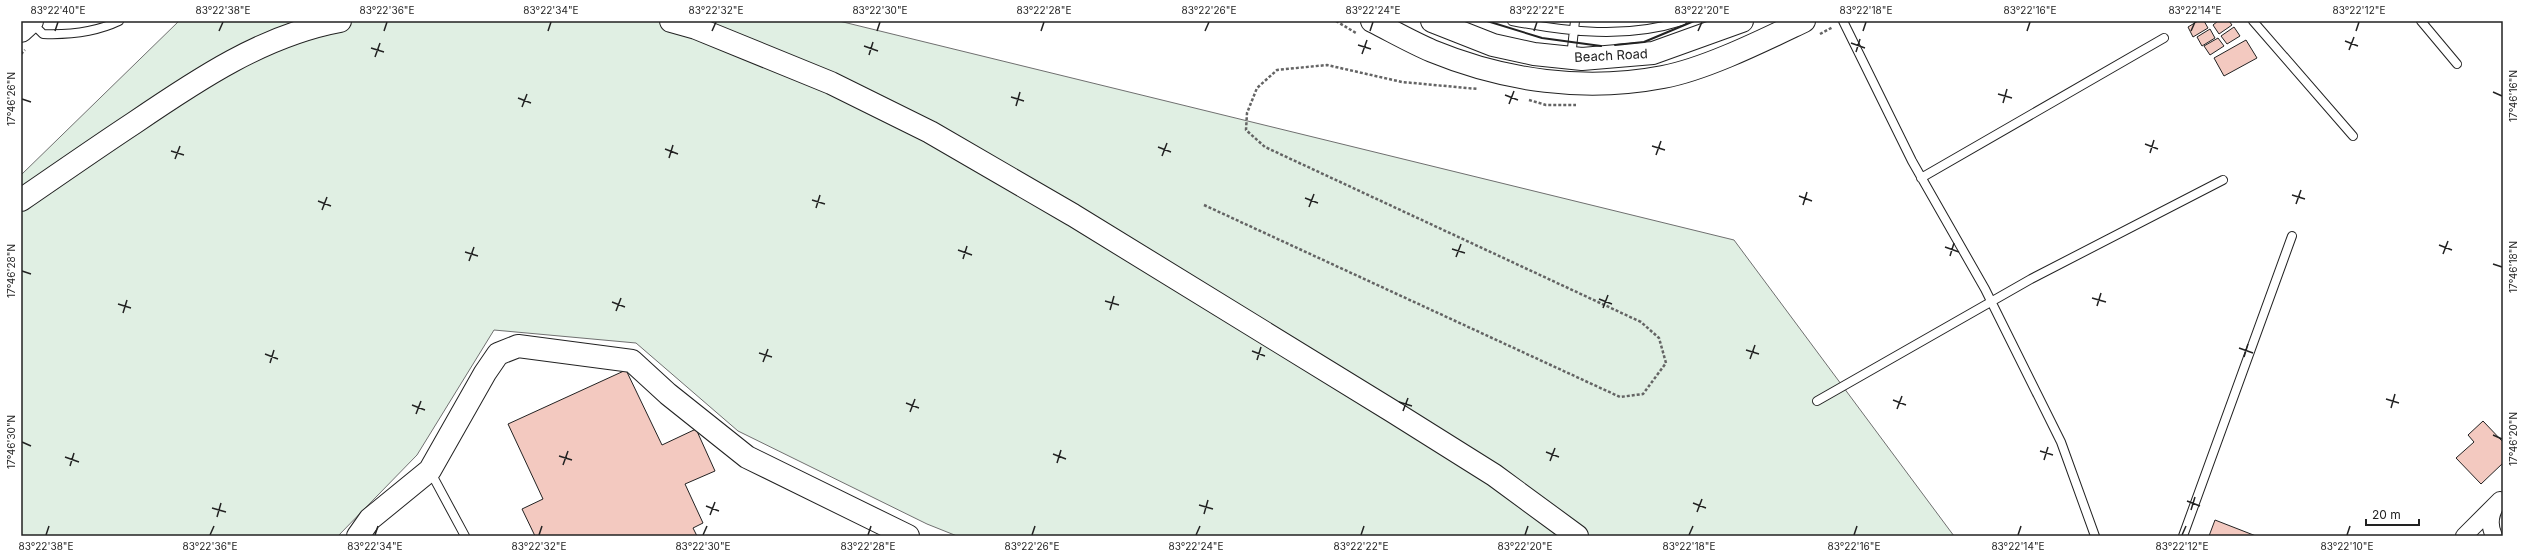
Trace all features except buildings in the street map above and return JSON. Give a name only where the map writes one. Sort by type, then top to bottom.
[{"type":"street","points":[[21,200],[186,87],[225,65],[269,44],[317,25],[340,21]]},
{"type":"street","points":[[671,21],[696,28],[830,82],[930,132],[1073,215],[1392,411],[1494,475],[1577,536]]},
{"type":"street","points":[[1372,21],[1432,51],[1495,72],[1548,83],[1603,83],[1663,77],[1770,37],[1804,21]]},
{"type":"street","name":"Beach Road","points":[[1432,21],[1492,45],[1534,54],[1571,58],[1653,53],[1742,21]]},
{"type":"street","points":[[358,536],[370,519],[430,470],[485,372],[498,354],[518,346],[632,361],[668,394],[747,457],[908,536]]},
{"type":"street","points":[[2464,536],[2501,498]]},
{"type":"street","points":[[2494,536],[2490,530],[2491,519],[2501,498]]},
{"type":"lane","points":[[28,25],[43,34],[66,35],[107,27],[119,21]]},
{"type":"lane","points":[[1512,21],[1573,31],[1614,32],[1652,29],[1682,21]]},
{"type":"lane","points":[[1571,58],[1575,21]]},
{"type":"lane","points":[[1843,21],[1921,178],[1985,289],[1990,303],[2061,442],[2095,536]]},
{"type":"lane","points":[[2253,21],[2353,136]]},
{"type":"lane","points":[[2421,21],[2456,64]]},
{"type":"lane","points":[[1921,178],[2164,38]]},
{"type":"lane","points":[[1817,401],[2031,279],[2224,180]]},
{"type":"lane","points":[[2183,536],[2292,236]]},
{"type":"lane","points":[[430,470],[465,536]]},
{"type":"path","points":[[1204,205],[1620,397],[1643,394],[1666,363],[1659,338],[1641,322],[1265,147],[1246,130],[1247,113],[1257,88],[1276,70],[1327,65],[1402,82],[1484,90]]},
{"type":"green space","points":[[179,21],[839,21],[1734,240],[1954,536],[957,536],[927,524],[738,431],[636,343],[494,330],[417,455],[338,536],[21,536],[21,175]]},
{"type":"wall","points":[[1487,21],[1542,38],[1601,46]]},
{"type":"wall","points":[[1615,45],[1644,42],[1694,21]]}]
